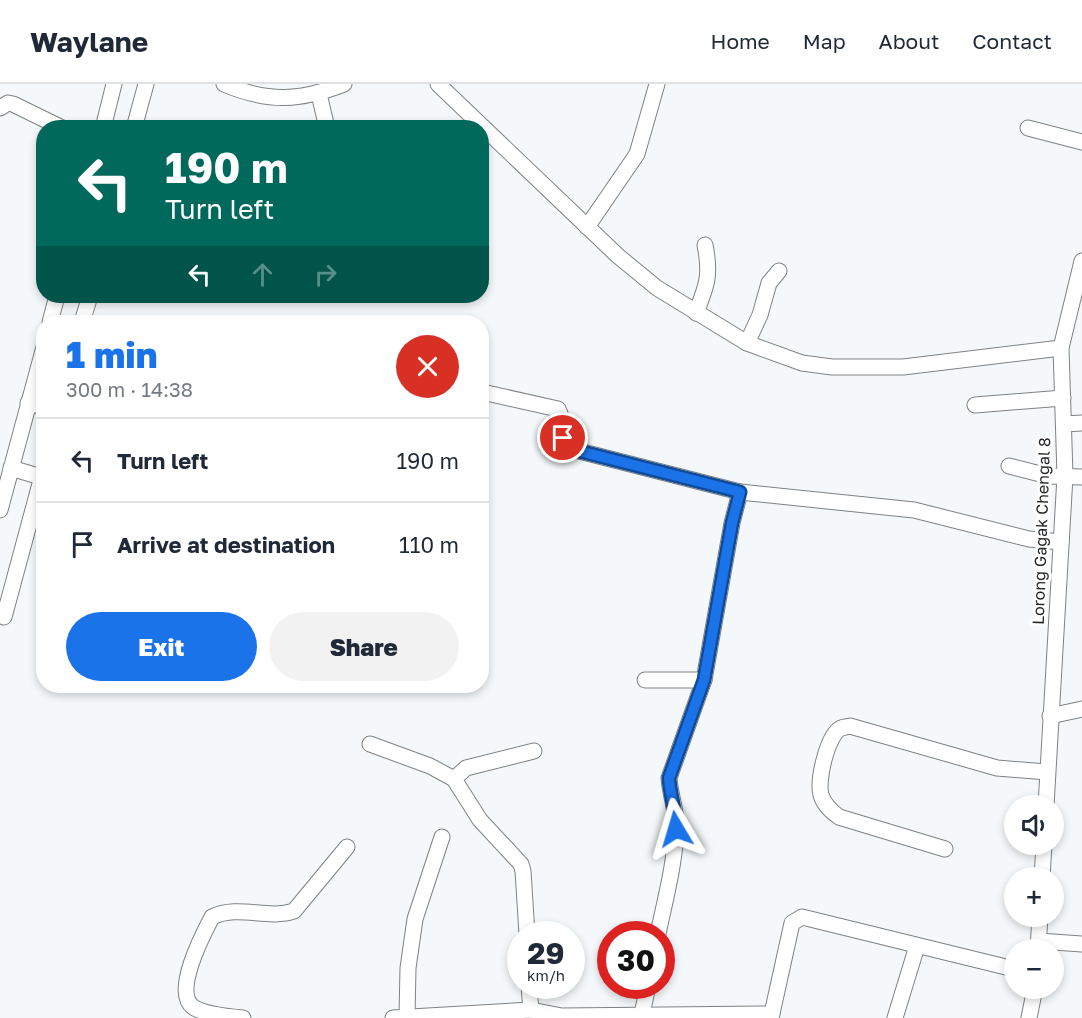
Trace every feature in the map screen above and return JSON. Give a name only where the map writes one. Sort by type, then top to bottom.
[{"type":"street","points":[[105,120],[114,84]]},
{"type":"street","points":[[136,120],[146,84]]},
{"type":"street","points":[[224,84],[252,94],[286,99],[319,94],[344,84]]},
{"type":"street","points":[[587,227],[637,154],[657,84]]},
{"type":"street","points":[[442,85],[478,120]]},
{"type":"street","points":[[319,94],[325,120]]},
{"type":"street","points":[[0,108],[13,104],[46,120]]},
{"type":"street","points":[[1028,128],[1082,142]]},
{"type":"street","points":[[489,131],[618,256],[657,288],[747,343],[802,363],[832,368],[903,367],[1061,348]]},
{"type":"street","points":[[696,313],[708,278],[709,266],[705,245]]},
{"type":"street","name":"Lorong Gagak Chengal 8","points":[[1046,795],[1065,476],[1061,348],[1082,261]]},
{"type":"street","points":[[747,343],[760,315],[769,283],[779,271]]},
{"type":"street","points":[[489,394],[558,409],[563,438],[569,447],[579,451],[740,492],[914,510],[1029,539],[1061,542]]},
{"type":"street","points":[[975,405],[1063,398]]},
{"type":"street","points":[[0,510],[11,468],[36,405]]},
{"type":"street","points":[[1064,424],[1082,423]]},
{"type":"street","points":[[1009,466],[1041,475],[1082,477]]},
{"type":"street","points":[[11,468],[36,472]]},
{"type":"street","points":[[661,921],[671,872],[676,829],[676,811],[669,789],[669,778],[704,680],[732,523],[740,492]]},
{"type":"street","points":[[4,617],[36,496]]},
{"type":"street","points":[[645,681],[704,680]]},
{"type":"street","points":[[1050,716],[1082,709]]},
{"type":"street","points":[[945,849],[839,817],[828,809],[821,795],[819,774],[833,736],[840,728],[850,726],[997,768],[1047,772]]},
{"type":"street","points":[[370,744],[430,766],[454,779],[480,820],[521,864],[526,921]]},
{"type":"street","points":[[454,779],[466,768],[534,751]]},
{"type":"street","points":[[442,837],[415,919],[400,1018],[531,1010],[562,1016],[642,1014],[771,1016],[792,923],[802,917],[1004,967]]},
{"type":"street","points":[[243,1018],[200,1011],[186,998],[186,982],[212,917],[222,912],[233,911],[286,914],[294,911],[347,848]]},
{"type":"street","points":[[1064,944],[1082,944]]},
{"type":"street","points":[[895,1018],[917,946]]},
{"type":"street","points":[[530,999],[531,1010]]},
{"type":"street","points":[[642,1014],[645,999]]},
{"type":"street","points":[[1029,1018],[1033,999]]},
{"type":"route","points":[[563,438],[569,447],[579,451],[740,492],[732,523],[704,680],[669,778],[669,789],[676,811],[676,829]]}]
